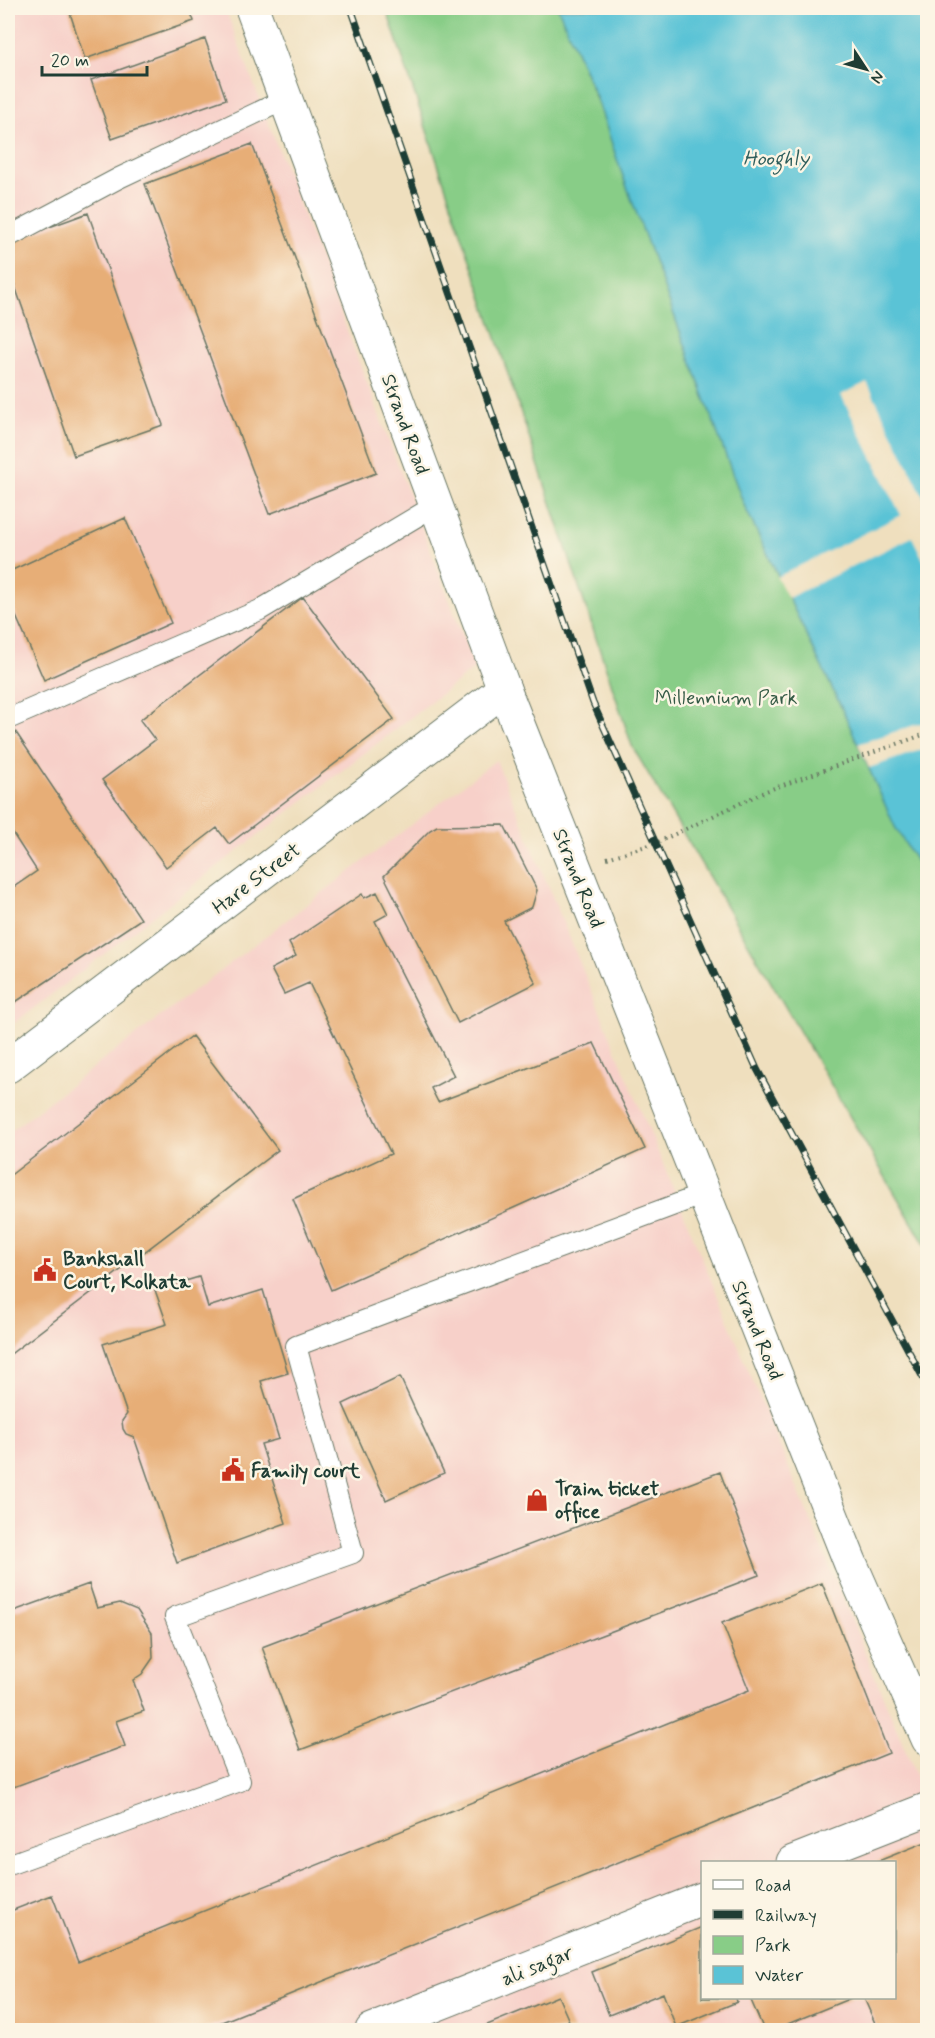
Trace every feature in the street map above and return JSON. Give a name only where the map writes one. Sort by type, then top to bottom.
[{"type":"main road","name":"Strand Road","points":[[252,8],[504,690],[850,1562],[927,1739]]},
{"type":"main road","name":"Hare Street","points":[[8,1066],[504,690]]},
{"type":"main road","points":[[798,1861],[927,1809]]},
{"type":"main road","name":"ali sagar","points":[[372,2031],[701,1899]]},
{"type":"lane","points":[[8,237],[119,178],[286,99]]},
{"type":"lane","points":[[8,720],[260,610],[436,505]]},
{"type":"lane","points":[[8,1865],[240,1781],[175,1617],[353,1553],[296,1346],[704,1194]]},
{"type":"path","points":[[575,868],[656,843],[766,792],[927,733]]},
{"type":"shaded area","points":[[8,8],[225,8],[475,668],[8,1028]]},
{"type":"shaded area","points":[[496,760],[927,1802],[927,2030],[8,2030],[8,1133]]},
{"type":"green space","name":"Millennium Park","points":[[386,8],[559,8],[858,744],[927,875],[927,1248],[632,746]]},
{"type":"water","name":"Hooghly","points":[[558,8],[927,8],[927,879],[895,827],[844,713],[744,505],[621,171],[598,102]]},
{"type":"pier","points":[[867,382],[927,504],[927,567],[912,537],[788,598],[777,577],[901,515],[841,395]]},
{"type":"pier","points":[[927,721],[927,748],[869,768],[858,744]]},
{"type":"building","points":[[77,8],[189,8],[194,21],[85,59],[69,10]]},
{"type":"building","points":[[205,39],[226,99],[112,139],[91,80]]},
{"type":"building","points":[[252,144],[376,473],[269,514],[145,184]]},
{"type":"building","points":[[88,213],[163,425],[74,456],[8,266],[8,242]]},
{"type":"building","points":[[125,518],[171,623],[44,680],[8,598],[8,572]]},
{"type":"building","points":[[303,597],[394,719],[229,844],[217,828],[166,867],[102,780],[155,740],[140,720]]},
{"type":"building","points":[[15,731],[141,919],[8,1007],[8,891],[37,871],[8,826],[8,736]]},
{"type":"building","points":[[504,825],[537,890],[532,907],[504,921],[536,983],[458,1023],[384,876],[430,830],[437,826]]},
{"type":"building","points":[[377,892],[388,914],[375,921],[454,1076],[431,1088],[438,1102],[594,1043],[645,1149],[331,1290],[293,1199],[391,1154],[309,983],[284,994],[271,969],[296,956],[289,943],[362,894],[364,898]]},
{"type":"building","points":[[192,1036],[278,1150],[8,1356],[8,1177]]},
{"type":"building","points":[[199,1277],[208,1307],[263,1290],[288,1373],[261,1381],[279,1439],[261,1444],[286,1523],[177,1563],[134,1437],[126,1434],[123,1429],[122,1421],[127,1414],[103,1344],[167,1324],[155,1290]]},
{"type":"building","points":[[400,1377],[444,1473],[386,1500],[343,1404]]},
{"type":"building","points":[[720,1472],[759,1575],[300,1750],[262,1647]]},
{"type":"building","points":[[822,1583],[889,1753],[202,2030],[8,2030],[8,1912],[52,1895],[78,1962],[749,1690],[722,1623]]},
{"type":"building","points":[[89,1584],[97,1608],[120,1603],[137,1610],[152,1633],[153,1658],[142,1674],[133,1680],[144,1711],[116,1721],[125,1746],[8,1789],[8,1613]]},
{"type":"building","points":[[928,1841],[928,2030],[878,2030],[864,1999],[896,1999],[896,1861],[878,1861]]},
{"type":"building","points":[[701,1927],[701,1999],[736,1999],[737,2002],[676,2027],[663,1993],[609,2015],[592,1972]]},
{"type":"building","points":[[558,1996],[573,2030],[475,2030]]},
{"type":"building","points":[[750,1999],[849,1999],[773,2030],[764,2030]]},
{"type":"railway","points":[[351,8],[593,703],[757,1069],[928,1387]]},
{"type":"place","name":"Bankshall Court, Kolkata","points":[[45,1270]]},
{"type":"place","name":"Family court","points":[[233,1470]]},
{"type":"place","name":"Train ticket office","points":[[537,1500]]}]
